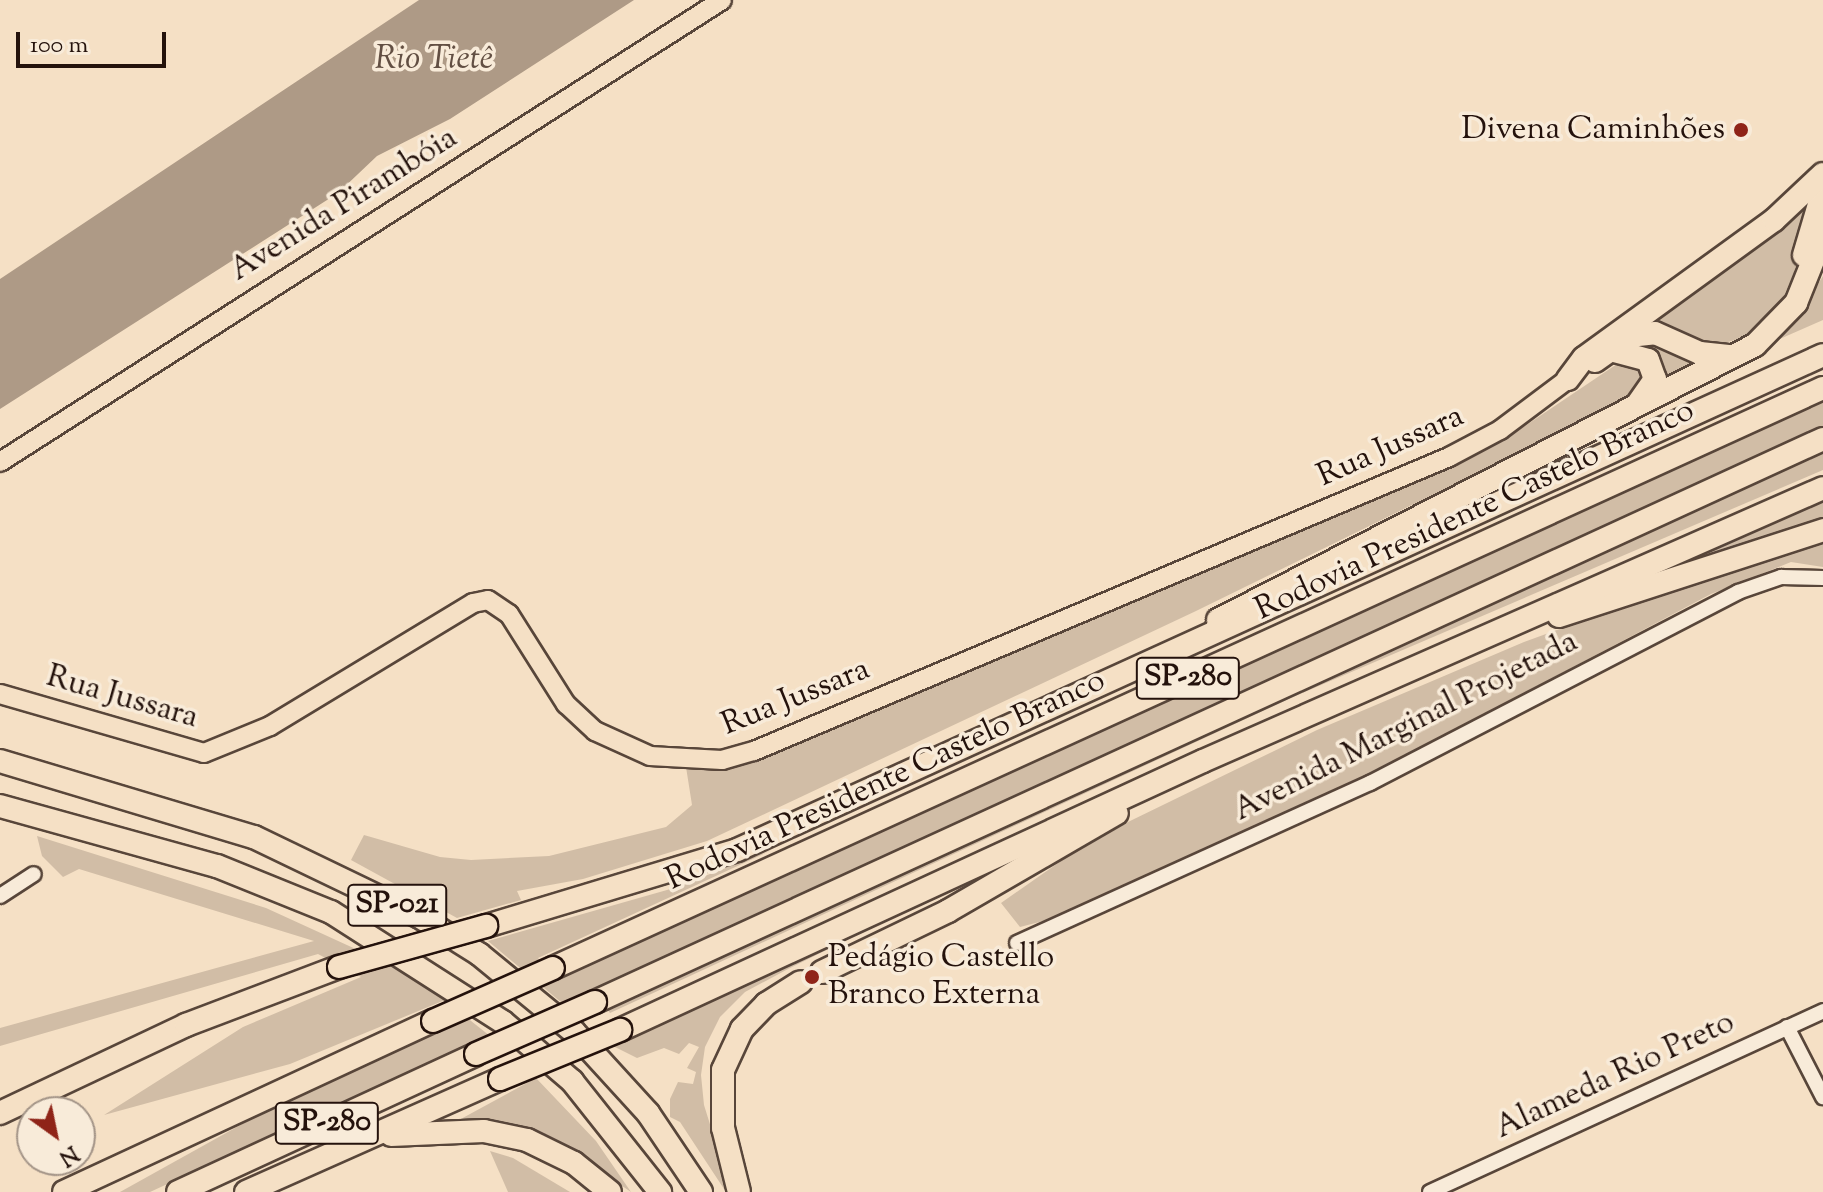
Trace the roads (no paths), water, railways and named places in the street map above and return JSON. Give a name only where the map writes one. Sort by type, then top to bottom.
[{"type":"highway","points":[[1568,379],[1608,341],[1774,220],[1823,174]]},
{"type":"highway","points":[[1767,336],[1794,289],[1823,191]]},
{"type":"highway","points":[[1173,653],[1246,602],[1736,355],[1767,336],[1801,295],[1823,236]]},
{"type":"highway","points":[[1608,341],[1643,332],[1700,353],[1736,355]]},
{"type":"highway","points":[[1568,379],[1611,350],[1642,355],[1653,365],[1655,379],[1632,408]]},
{"type":"highway","points":[[0,1113],[186,1025],[339,967],[737,850],[1823,355]]},
{"type":"highway","points":[[1550,479],[1823,372]]},
{"type":"highway","name":"Rodovia Presidente Castelo Branco","points":[[64,1192],[1823,388]]},
{"type":"highway","name":"SP-280","points":[[178,1192],[1823,439]]},
{"type":"highway","points":[[246,1192],[359,1140],[620,1030],[1462,645],[1823,488]]},
{"type":"highway","points":[[1462,645],[1657,587],[1823,530]]},
{"type":"highway","name":"SP-021","points":[[0,761],[254,837],[420,917],[479,954],[574,1032],[648,1113],[701,1192]]},
{"type":"highway","points":[[822,972],[1049,856],[1103,823],[1145,788]]},
{"type":"highway","name":"SP-021","points":[[0,806],[217,866],[331,912],[503,1022],[572,1081],[660,1192]]},
{"type":"highway","points":[[739,1192],[723,1128],[723,1070],[748,1021],[801,982]]},
{"type":"highway","points":[[359,1140],[417,1131],[484,1131],[527,1140],[574,1163],[610,1192]]},
{"type":"main road","name":"Avenida Pirambóia","points":[[0,462],[722,0]]},
{"type":"main road","name":"Rua Jussara","points":[[0,694],[204,753],[270,726],[473,603],[488,600],[509,614],[566,704],[595,731],[650,756],[722,760],[754,751],[1449,457],[1500,430],[1568,379]]},
{"type":"street","name":"Avenida Marginal Projetada","points":[[1017,943],[1370,783],[1738,592],[1781,577],[1823,578]]},
{"type":"street","points":[[0,896],[34,874]]},
{"type":"street","name":"Alameda Rio Preto","points":[[1430,1192],[1823,1011]]},
{"type":"street","points":[[1787,1027],[1823,1097]]},
{"type":"water","name":"Rio Tietê","points":[[419,0],[634,0],[450,119],[377,156],[338,193],[0,409],[0,279]]},
{"type":"place","name":"Divena Caminhões","points":[[1741,130]]},
{"type":"place","name":"Pedágio Castello Branco Externa","points":[[812,977]]}]
